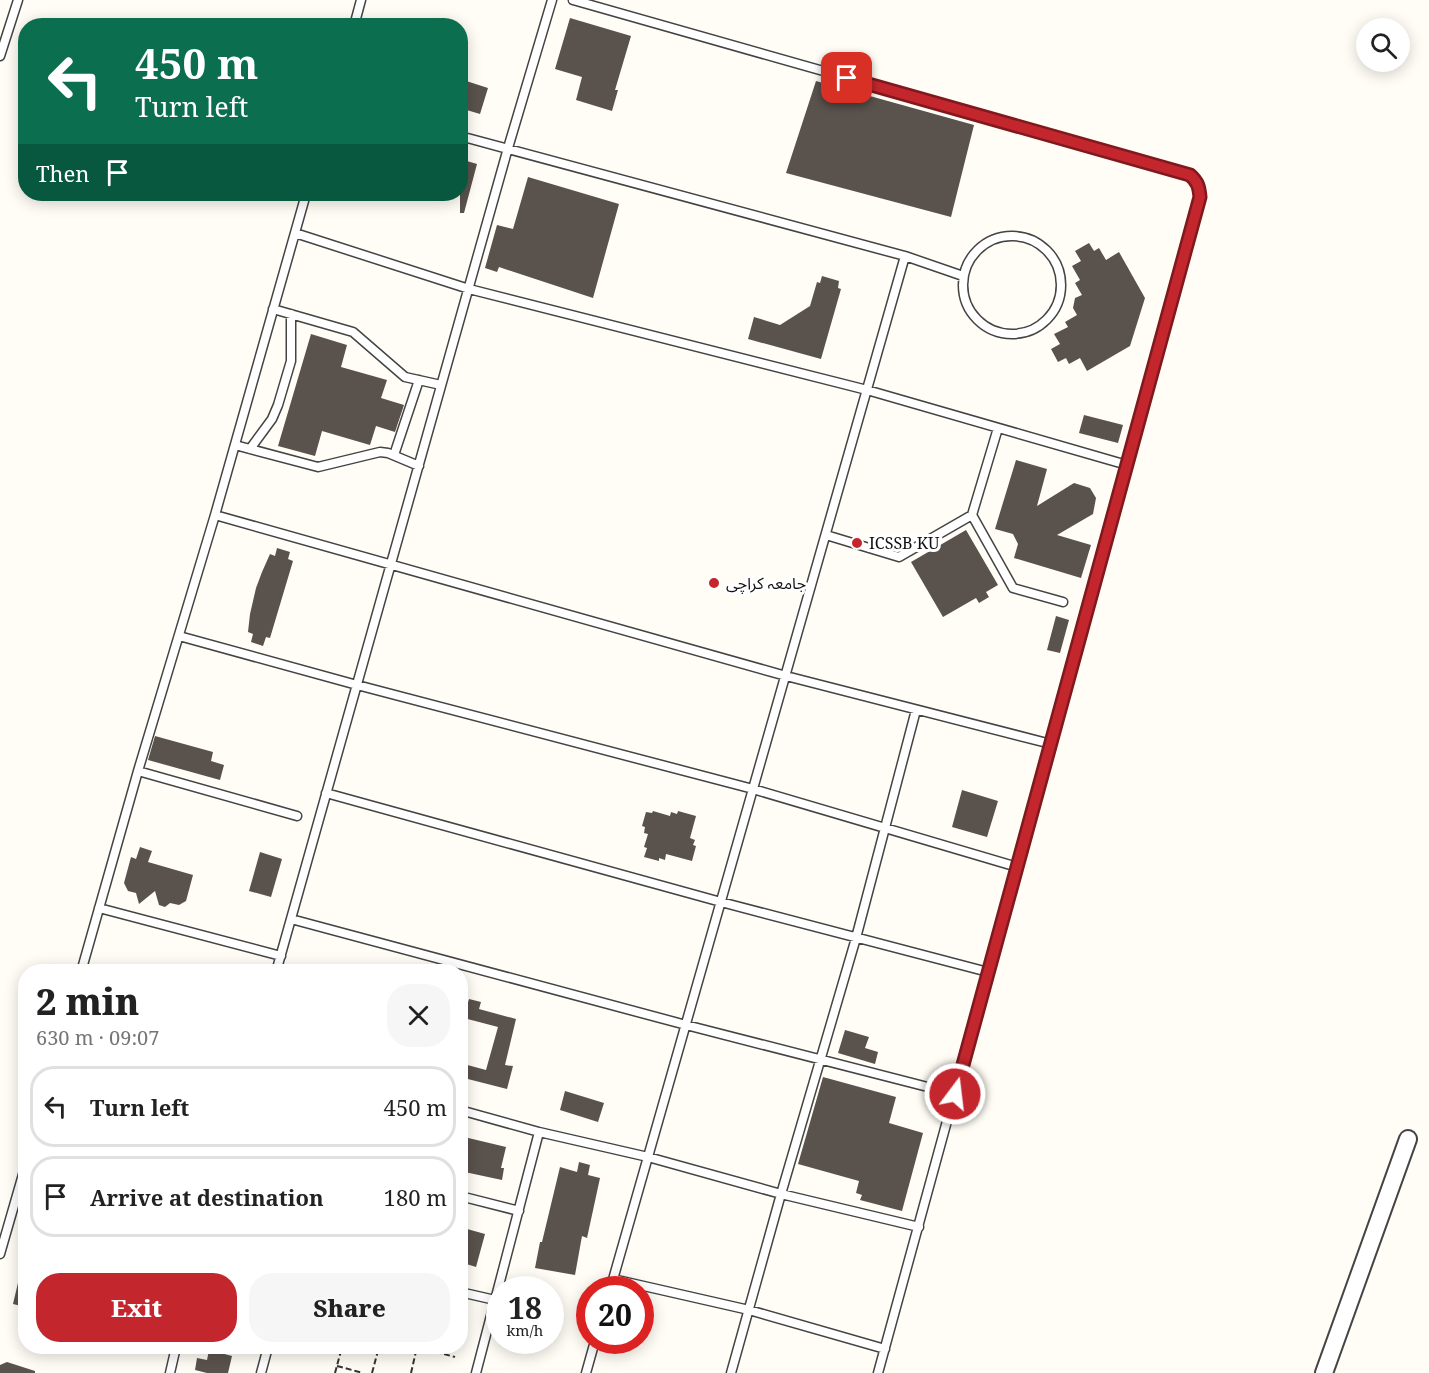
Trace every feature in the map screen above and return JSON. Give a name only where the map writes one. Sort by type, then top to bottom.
[{"type":"street","points":[[1324,1373],[1408,1138]]},
{"type":"lane","points":[[0,56],[18,0]]},
{"type":"lane","points":[[356,18],[361,0]]},
{"type":"lane","points":[[278,964],[508,148],[552,0]]},
{"type":"lane","points":[[573,0],[1190,175],[1197,181],[1200,197],[878,1373]]},
{"type":"lane","points":[[468,138],[906,256],[963,276]]},
{"type":"lane","points":[[83,964],[304,201]]},
{"type":"lane","points":[[295,233],[469,289],[867,390],[1127,465]]},
{"type":"lane","points":[[1015,235],[1038,242],[1055,259],[1062,282],[1058,305],[1043,324],[1022,334],[998,333],[977,321],[964,300],[963,276],[972,254],[991,239],[1015,235]]},
{"type":"lane","points":[[614,1276],[906,256]]},
{"type":"lane","points":[[273,309],[353,332],[405,376],[441,385]]},
{"type":"lane","points":[[250,449],[272,419],[279,405],[291,361],[291,314]]},
{"type":"lane","points":[[394,455],[418,380]]},
{"type":"lane","points":[[826,535],[899,556],[972,515],[998,428]]},
{"type":"lane","points":[[235,445],[318,467],[380,452],[394,455],[418,466]]},
{"type":"lane","points":[[215,515],[786,676],[1051,744]]},
{"type":"lane","points":[[972,515],[1013,588],[1063,602]]},
{"type":"lane","points":[[179,636],[357,686],[753,789],[1017,867]]},
{"type":"lane","points":[[730,1373],[856,938],[916,710]]},
{"type":"lane","points":[[138,771],[297,816]]},
{"type":"lane","points":[[326,793],[721,903],[988,972]]},
{"type":"lane","points":[[99,908],[280,956]]},
{"type":"lane","points":[[291,919],[459,964]]},
{"type":"lane","points":[[468,966],[955,1094]]},
{"type":"lane","points":[[468,1112],[539,1132],[648,1157],[781,1194],[919,1227]]},
{"type":"lane","points":[[501,1276],[539,1132]]},
{"type":"lane","points":[[0,1254],[18,1192]]},
{"type":"lane","points":[[468,1198],[519,1211]]},
{"type":"lane","points":[[654,1288],[749,1310],[885,1348]]},
{"type":"lane","points":[[468,1294],[486,1298]]},
{"type":"lane","points":[[476,1373],[486,1335]]},
{"type":"lane","points":[[170,1373],[174,1354]]},
{"type":"lane","points":[[261,1373],[266,1354]]},
{"type":"lane","points":[[586,1373],[591,1354]]},
{"type":"path","points":[[334,1373],[340,1354]]},
{"type":"path","points":[[372,1373],[377,1354]]},
{"type":"path","points":[[411,1373],[416,1354]]},
{"type":"path","points":[[444,1354],[455,1357]]},
{"type":"path","points":[[336,1366],[363,1373]]},
{"type":"building","points":[[570,18],[631,36],[615,90],[618,90],[612,111],[576,100],[582,77],[555,69]]},
{"type":"building","points":[[816,81],[974,125],[951,217],[786,173]]},
{"type":"building","points":[[468,82],[488,88],[480,114],[468,110]]},
{"type":"building","points":[[468,161],[477,164],[468,198]]},
{"type":"building","points":[[528,177],[619,204],[593,298],[499,267],[497,272],[485,268],[497,225],[513,229]]},
{"type":"building","points":[[460,201],[467,201],[464,213],[460,213]]},
{"type":"building","points":[[1089,243],[1094,251],[1099,248],[1106,260],[1119,252],[1145,298],[1130,346],[1087,371],[1080,358],[1069,364],[1066,358],[1058,362],[1051,349],[1060,344],[1054,334],[1068,327],[1065,322],[1077,315],[1073,308],[1075,298],[1082,295],[1075,283],[1080,280],[1072,266],[1081,261],[1075,251]]},
{"type":"building","points":[[822,276],[839,281],[838,288],[841,289],[821,359],[748,339],[754,317],[780,325],[810,306],[817,282],[820,283]]},
{"type":"building","points":[[311,334],[347,345],[341,367],[387,380],[381,398],[404,405],[395,432],[376,426],[370,445],[322,431],[315,456],[278,446]]},
{"type":"building","points":[[1084,415],[1123,425],[1118,443],[1079,433]]},
{"type":"building","points":[[1016,460],[1047,469],[1037,506],[1074,483],[1090,488],[1096,498],[1093,514],[1057,535],[1091,545],[1081,578],[1014,558],[1018,544],[1013,534],[995,529]]},
{"type":"building","points":[[966,530],[998,585],[986,592],[989,597],[979,603],[976,598],[943,617],[911,562]]},
{"type":"building","points":[[277,548],[290,552],[288,559],[293,561],[270,638],[266,637],[263,646],[251,642],[253,634],[248,632],[250,614],[262,572],[270,554],[275,556]]},
{"type":"building","points":[[1056,616],[1069,620],[1060,653],[1047,650]]},
{"type":"building","points":[[155,736],[213,752],[211,761],[224,765],[220,780],[148,760]]},
{"type":"building","points":[[962,790],[998,801],[987,837],[952,827]]},
{"type":"building","points":[[653,811],[670,816],[671,812],[677,814],[678,811],[696,816],[690,838],[695,840],[693,845],[696,846],[692,861],[666,854],[665,860],[659,858],[659,861],[644,857],[648,834],[644,833],[645,827],[642,826],[646,812],[652,813]]},
{"type":"building","points":[[140,847],[152,851],[148,862],[193,875],[186,901],[179,905],[170,903],[165,907],[159,905],[155,891],[139,904],[136,893],[128,891],[124,883],[131,857],[136,859]]},
{"type":"building","points":[[260,852],[282,859],[271,897],[249,891]]},
{"type":"building","points":[[469,999],[481,1002],[479,1009],[516,1019],[505,1065],[513,1066],[507,1089],[468,1079],[468,1065],[486,1070],[498,1027],[468,1019]]},
{"type":"building","points":[[845,1030],[869,1037],[865,1048],[878,1052],[875,1064],[838,1053]]},
{"type":"building","points":[[823,1077],[896,1097],[889,1123],[923,1133],[902,1211],[860,1200],[862,1195],[856,1193],[859,1181],[798,1164]]},
{"type":"building","points":[[565,1091],[604,1103],[598,1122],[560,1110]]},
{"type":"building","points":[[468,1138],[506,1147],[501,1168],[504,1168],[502,1180],[468,1173]]},
{"type":"building","points":[[579,1162],[590,1165],[588,1175],[600,1178],[587,1238],[582,1236],[575,1275],[535,1268],[560,1167],[577,1172]]},
{"type":"building","points":[[468,1229],[485,1234],[476,1267],[468,1264]]},
{"type":"building","points":[[18,1283],[18,1305],[13,1304]]},
{"type":"building","points":[[208,1354],[232,1356],[228,1373],[207,1373],[195,1370],[197,1358],[207,1360]]},
{"type":"building","points":[[7,1362],[35,1371],[35,1373],[0,1373],[0,1365]]},
{"type":"place","name":"ICSSB KU","points":[[857,543]]},
{"type":"place","name":"جامعہ کراچی","points":[[714,583]]},
{"type":"route","points":[[847,78],[1190,175],[1197,181],[1200,197],[955,1094]]}]
